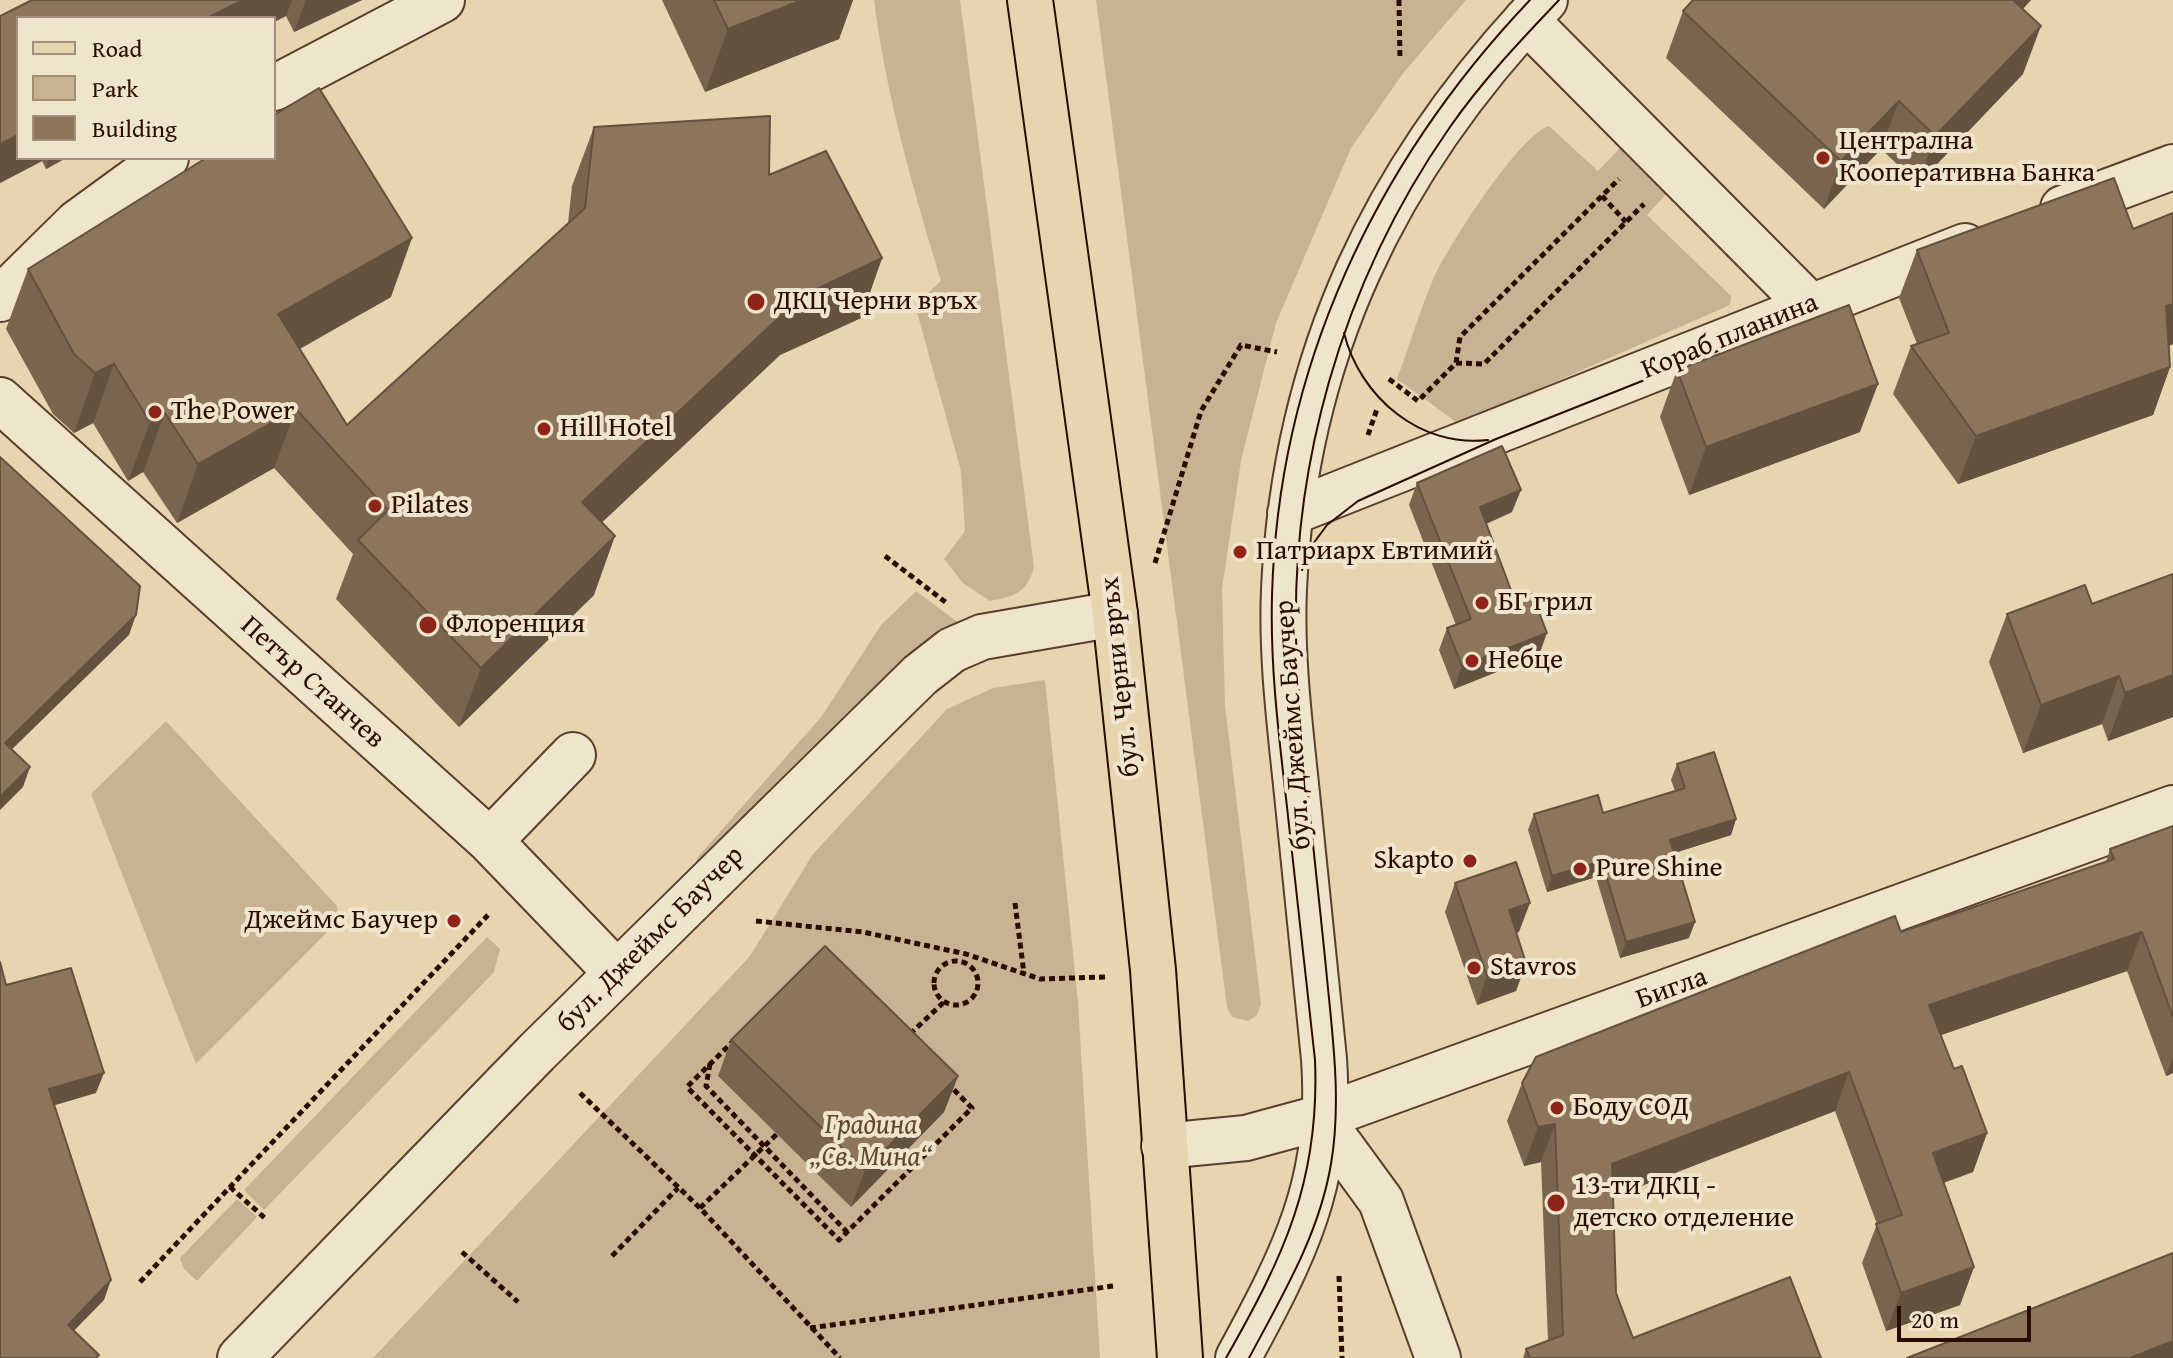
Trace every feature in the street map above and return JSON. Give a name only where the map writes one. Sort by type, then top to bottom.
[{"type":"main road","name":"бул. Черни връх","points":[[1030,0],[1115,614],[1153,970],[1180,1358]]},
{"type":"street","points":[[276,87],[442,0]]},
{"type":"street","points":[[1535,10],[1664,159],[1809,305]]},
{"type":"street","name":"бул. Джеймс Баучер","points":[[1238,1358],[1305,1222],[1321,1160],[1326,1115],[1324,1059],[1285,659],[1284,590],[1290,513],[1301,444],[1319,376],[1355,275],[1379,224],[1442,120],[1535,10]]},
{"type":"street","points":[[0,299],[77,223],[163,160]]},
{"type":"street","name":"Кораб планина","points":[[1290,513],[1809,305],[2173,167]]},
{"type":"street","name":"Петър Станчев","points":[[0,400],[490,841],[617,973]]},
{"type":"street","name":"бул. Джеймс Баучер","points":[[240,1358],[617,973],[920,675],[952,650],[982,637],[1115,614]]},
{"type":"street","points":[[490,841],[573,755]]},
{"type":"street","name":"Бигла","points":[[1164,1146],[1246,1138],[1326,1115],[2173,808]]},
{"type":"street","points":[[1326,1115],[1335,1138],[1381,1201],[1438,1358]]},
{"type":"path","points":[[1399,0],[1400,59]]},
{"type":"path","points":[[1389,379],[1418,401],[1456,363],[1460,337],[1602,196],[1664,159]]},
{"type":"path","points":[[1456,363],[1484,364],[1626,222],[1664,159]]},
{"type":"path","points":[[1602,196],[1626,222]]},
{"type":"path","points":[[1155,564],[1201,411],[1241,345],[1277,352]]},
{"type":"path","points":[[1366,441],[1377,409]]},
{"type":"path","points":[[885,556],[953,607]]},
{"type":"path","points":[[1015,903],[1024,974]]},
{"type":"path","points":[[140,1282],[488,915]]},
{"type":"path","points":[[756,921],[863,932],[966,954],[1040,979],[1105,977]]},
{"type":"path","points":[[963,962],[966,954]]},
{"type":"path","points":[[820,955],[972,1108],[839,1240],[687,1087],[710,1063],[820,955]]},
{"type":"path","points":[[949,962],[963,962],[978,978],[976,992],[958,1005],[944,1002],[935,991],[937,971],[949,962]]},
{"type":"path","points":[[904,1040],[944,1002]]},
{"type":"path","points":[[710,1063],[706,1086],[847,1232]]},
{"type":"path","points":[[580,1093],[700,1208],[840,1358]]},
{"type":"path","points":[[700,1208],[777,1134]]},
{"type":"path","points":[[230,1187],[267,1220]]},
{"type":"path","points":[[612,1256],[678,1188]]},
{"type":"path","points":[[462,1252],[518,1302]]},
{"type":"path","points":[[1339,1276],[1342,1358]]},
{"type":"path","points":[[809,1328],[1113,1286]]},
{"type":"green space","points":[[874,0],[960,0],[1034,567],[1028,583],[1019,592],[990,601],[963,583],[944,559],[965,531],[961,471],[915,305],[941,281],[893,107]]},
{"type":"green space","points":[[1096,0],[1466,0],[1404,72],[1351,148],[1276,323],[1241,461],[1222,589],[1225,705],[1261,1004],[1257,1015],[1248,1021],[1232,1017],[1227,1007]]},
{"type":"green space","points":[[1549,126],[1598,171],[1624,144],[1671,189],[1647,215],[1731,296],[1730,305],[1459,424],[1397,379],[1435,275],[1455,240],[1504,169],[1536,134]]},
{"type":"green space","points":[[916,591],[963,626],[696,866],[697,858],[822,716],[881,625]]},
{"type":"green space","name":"Градина „Св. Мина“","points":[[1045,680],[1078,1002],[1100,1358],[373,1358],[750,956],[813,854],[947,709],[993,688]]},
{"type":"green space","points":[[166,721],[337,906],[338,921],[196,1064],[91,794]]},
{"type":"green space","points":[[487,937],[500,949],[494,972],[264,1210],[244,1190]]},
{"type":"green space","points":[[237,1199],[257,1217],[197,1281],[184,1269],[180,1258]]},
{"type":"building","points":[[32,0],[243,0],[211,16],[16,16],[16,136],[0,144],[0,16]]},
{"type":"building","points":[[714,0],[802,0],[728,29]]},
{"type":"building","points":[[1693,0],[2013,0],[2041,26],[1935,136],[1899,101],[1841,161],[1683,11]]},
{"type":"building","points":[[319,88],[412,238],[278,314],[347,425],[585,208],[594,127],[770,116],[769,175],[826,151],[882,258],[802,296],[582,502],[615,536],[481,668],[358,540],[388,510],[296,409],[198,464],[165,413],[150,422],[114,364],[95,373],[74,354],[28,269],[203,160],[276,160],[276,114]]},
{"type":"building","points":[[2114,178],[2133,229],[2173,213],[2173,304],[2166,306],[2170,367],[1976,436],[1911,346],[1949,333],[1917,250]]},
{"type":"building","points":[[1849,305],[1878,384],[1706,447],[1677,370]]},
{"type":"building","points":[[1502,446],[1521,490],[1480,507],[1515,601],[1532,594],[1547,633],[1462,666],[1447,628],[1471,619],[1417,483]]},
{"type":"building","points":[[0,457],[140,586],[136,615],[5,743],[30,767],[0,797]]},
{"type":"building","points":[[2173,574],[2173,675],[2125,693],[2119,676],[2041,705],[2007,614],[2085,585],[2092,604]]},
{"type":"building","points":[[1714,752],[1736,819],[1670,840],[1695,922],[1626,942],[1602,861],[1552,876],[1534,814],[1598,795],[1603,813],[1685,788],[1677,764]]},
{"type":"building","points":[[2173,826],[2173,1017],[2142,932],[1929,1005],[1954,1069],[1962,1066],[1987,1133],[1933,1153],[1974,1267],[1901,1293],[1876,1224],[1902,1215],[1849,1072],[1612,1164],[1616,1293],[1633,1338],[1790,1277],[1821,1358],[1530,1358],[1526,1349],[1563,1335],[1555,1124],[1538,1127],[1522,1083],[1536,1057],[1895,916],[1901,932],[2114,859],[2110,849]]},
{"type":"building","points":[[1516,862],[1530,903],[1509,910],[1526,963],[1487,976],[1455,883]]},
{"type":"building","points":[[825,946],[958,1076],[865,1170],[731,1040]]},
{"type":"building","points":[[0,962],[6,985],[71,968],[104,1073],[49,1089],[111,1280],[68,1325],[99,1355],[96,1358],[0,1358]]},
{"type":"building","points":[[2173,1253],[2173,1341],[2130,1358],[1907,1358]]},
{"type":"tram line","points":[[1226,1358],[1265,1285],[1294,1216],[1311,1143],[1315,1103],[1315,1060],[1272,649],[1278,512],[1293,430],[1315,350],[1345,274],[1382,200],[1425,130],[1475,63],[1530,0]]},
{"type":"tram line","points":[[1249,1358],[1286,1288],[1318,1216],[1331,1164],[1336,1115],[1333,1041],[1297,663],[1296,592],[1301,521],[1312,451],[1329,382],[1351,315],[1379,250],[1412,187],[1475,93],[1559,0]]},
{"type":"tram line","points":[[1302,570],[1313,544],[1327,525],[1358,501],[1496,439],[1768,331]]},
{"type":"tram line","points":[[1344,333],[1364,378],[1396,414],[1439,436],[1488,440]]},
{"type":"place","name":"Централна Кооперативна Банка","points":[[1823,158]]},
{"type":"place","name":"ДКЦ Черни връх","points":[[756,302]]},
{"type":"place","name":"The Power","points":[[155,412]]},
{"type":"place","name":"Hill Hotel","points":[[544,429]]},
{"type":"place","name":"Pilates","points":[[375,506]]},
{"type":"place","name":"Патриарх Евтимий","points":[[1240,552]]},
{"type":"place","name":"БГ грил","points":[[1482,603]]},
{"type":"place","name":"Флоренция","points":[[428,625]]},
{"type":"place","name":"Небце","points":[[1472,661]]},
{"type":"place","name":"Skapto","points":[[1470,861]]},
{"type":"place","name":"Pure Shine","points":[[1580,869]]},
{"type":"place","name":"Джеймс Баучер","points":[[454,921]]},
{"type":"place","name":"Stavros","points":[[1474,968]]},
{"type":"place","name":"Боду СОД","points":[[1557,1108]]},
{"type":"place","name":"13-ти ДКЦ - детско отделение","points":[[1556,1203]]}]
